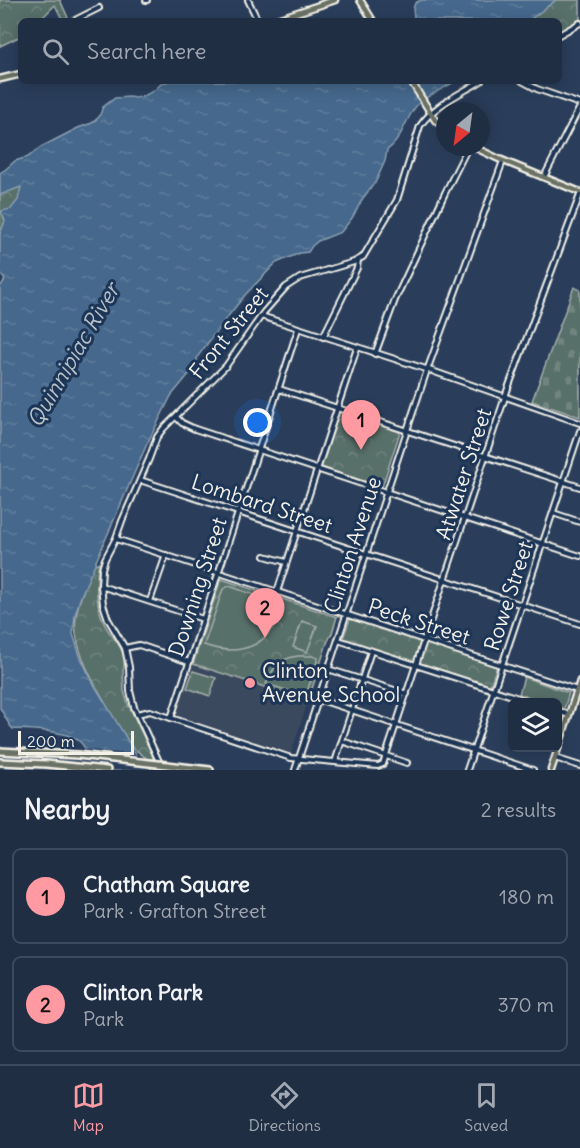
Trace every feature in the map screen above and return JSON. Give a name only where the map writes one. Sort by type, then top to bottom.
[{"type":"highway","points":[[0,750],[77,755],[165,768],[210,770]]},
{"type":"highway","points":[[0,762],[107,770]]},
{"type":"main road","points":[[284,18],[335,0]]},
{"type":"main road","points":[[360,0],[371,18]]},
{"type":"main road","points":[[0,79],[18,75]]},
{"type":"main road","points":[[413,84],[436,120]]},
{"type":"main road","points":[[490,155],[580,193]]},
{"type":"main road","points":[[550,770],[577,698],[580,681]]},
{"type":"street","points":[[248,0],[257,18]]},
{"type":"street","points":[[79,18],[99,8]]},
{"type":"street","points":[[562,34],[578,26]]},
{"type":"street","points":[[323,337],[357,268],[358,260],[366,252],[398,200],[418,129],[437,108],[476,84]]},
{"type":"street","points":[[528,84],[580,105],[544,177]]},
{"type":"street","points":[[375,354],[395,300],[464,156]]},
{"type":"street","name":"Clinton Avenue","points":[[295,770],[406,430],[503,161]]},
{"type":"street","name":"Atwater Street","points":[[335,762],[378,766],[382,765],[387,756],[506,397],[580,193]]},
{"type":"street","name":"Front Street","points":[[165,768],[137,714],[130,691],[125,648],[108,619],[103,604],[101,586],[104,564],[157,437],[226,366],[261,316],[283,290],[296,280],[358,260]]},
{"type":"street","points":[[261,316],[580,423]]},
{"type":"street","name":"Downing Street","points":[[171,718],[298,329]]},
{"type":"street","points":[[277,592],[357,348]]},
{"type":"street","points":[[279,389],[580,488]]},
{"type":"street","points":[[176,417],[182,423],[195,429],[580,556]]},
{"type":"street","name":"Rowe Street","points":[[467,770],[580,431]]},
{"type":"street","name":"Lombard Street","points":[[140,480],[580,624]]},
{"type":"street","points":[[552,513],[580,522]]},
{"type":"street","name":"Peck Street","points":[[116,538],[577,690]]},
{"type":"street","points":[[150,602],[166,555]]},
{"type":"street","points":[[265,555],[286,562]]},
{"type":"street","points":[[101,586],[203,619]]},
{"type":"street","points":[[338,640],[519,698]]},
{"type":"street","points":[[125,648],[139,645],[189,662]]},
{"type":"street","points":[[137,714],[150,711],[291,758],[335,762],[371,651]]},
{"type":"street","points":[[328,669],[407,694]]},
{"type":"street","points":[[318,699],[533,770]]},
{"type":"street","points":[[562,712],[569,715]]},
{"type":"street","points":[[342,741],[407,763]]},
{"type":"street","points":[[555,758],[580,766]]},
{"type":"shaded area","name":"Clinton Avenue School","points":[[221,579],[337,617],[291,753],[176,715]]},
{"type":"green space","points":[[0,0],[60,0],[68,18],[62,18],[55,5],[42,18],[18,18],[18,37],[0,46]]},
{"type":"green space","points":[[556,0],[580,0],[580,19],[562,30],[562,18],[532,18]]},
{"type":"green space","points":[[27,181],[0,261],[0,189]]},
{"type":"green space","points":[[574,287],[580,290],[580,417],[532,401]]},
{"type":"green space","points":[[339,412],[400,432],[382,487],[321,467]]},
{"type":"green space","points":[[99,563],[97,589],[99,609],[106,627],[123,655],[124,691],[152,754],[156,770],[151,770],[146,758],[125,738],[92,679],[79,646],[76,631],[77,610],[94,564]]},
{"type":"green space","name":"Clinton Avenue School","points":[[221,579],[337,617],[308,701],[193,664]]},
{"type":"green space","points":[[229,586],[283,605],[276,622],[267,635],[259,642],[242,649],[223,650],[204,645],[223,589]]},
{"type":"green space","points":[[350,619],[497,666],[490,686],[343,638]]},
{"type":"green space","points":[[302,621],[317,626],[307,652],[293,647]]},
{"type":"green space","points":[[298,656],[318,658],[307,692],[299,694],[266,684],[281,661]]},
{"type":"green space","points":[[193,671],[216,678],[210,696],[187,688]]},
{"type":"green space","points":[[524,677],[569,693],[564,709],[562,708],[562,698],[532,698],[519,694]]},
{"type":"water","points":[[421,0],[556,0],[532,18],[413,18],[415,3]]},
{"type":"water","name":"Quinnipiac River","points":[[161,84],[451,84],[427,97],[414,108],[397,140],[387,150],[376,181],[341,232],[318,241],[308,252],[276,263],[225,320],[198,356],[195,367],[171,396],[146,446],[81,596],[75,615],[73,634],[80,656],[144,770],[94,770],[86,750],[77,739],[60,733],[13,729],[0,708],[0,287],[5,280],[0,273],[0,234],[5,221],[1,211],[11,209],[18,200],[21,187],[0,195],[0,173],[15,161],[28,157],[41,147],[92,123],[99,117],[103,107],[115,98],[136,98],[155,90]]},
{"type":"pier","points":[[81,749],[139,755],[147,770],[91,770]]},
{"type":"place","name":"Chatham Square","points":[[361,450]]},
{"type":"place","name":"Clinton Park","points":[[265,638]]},
{"type":"place","name":"Clinton Avenue School","points":[[250,683]]}]
